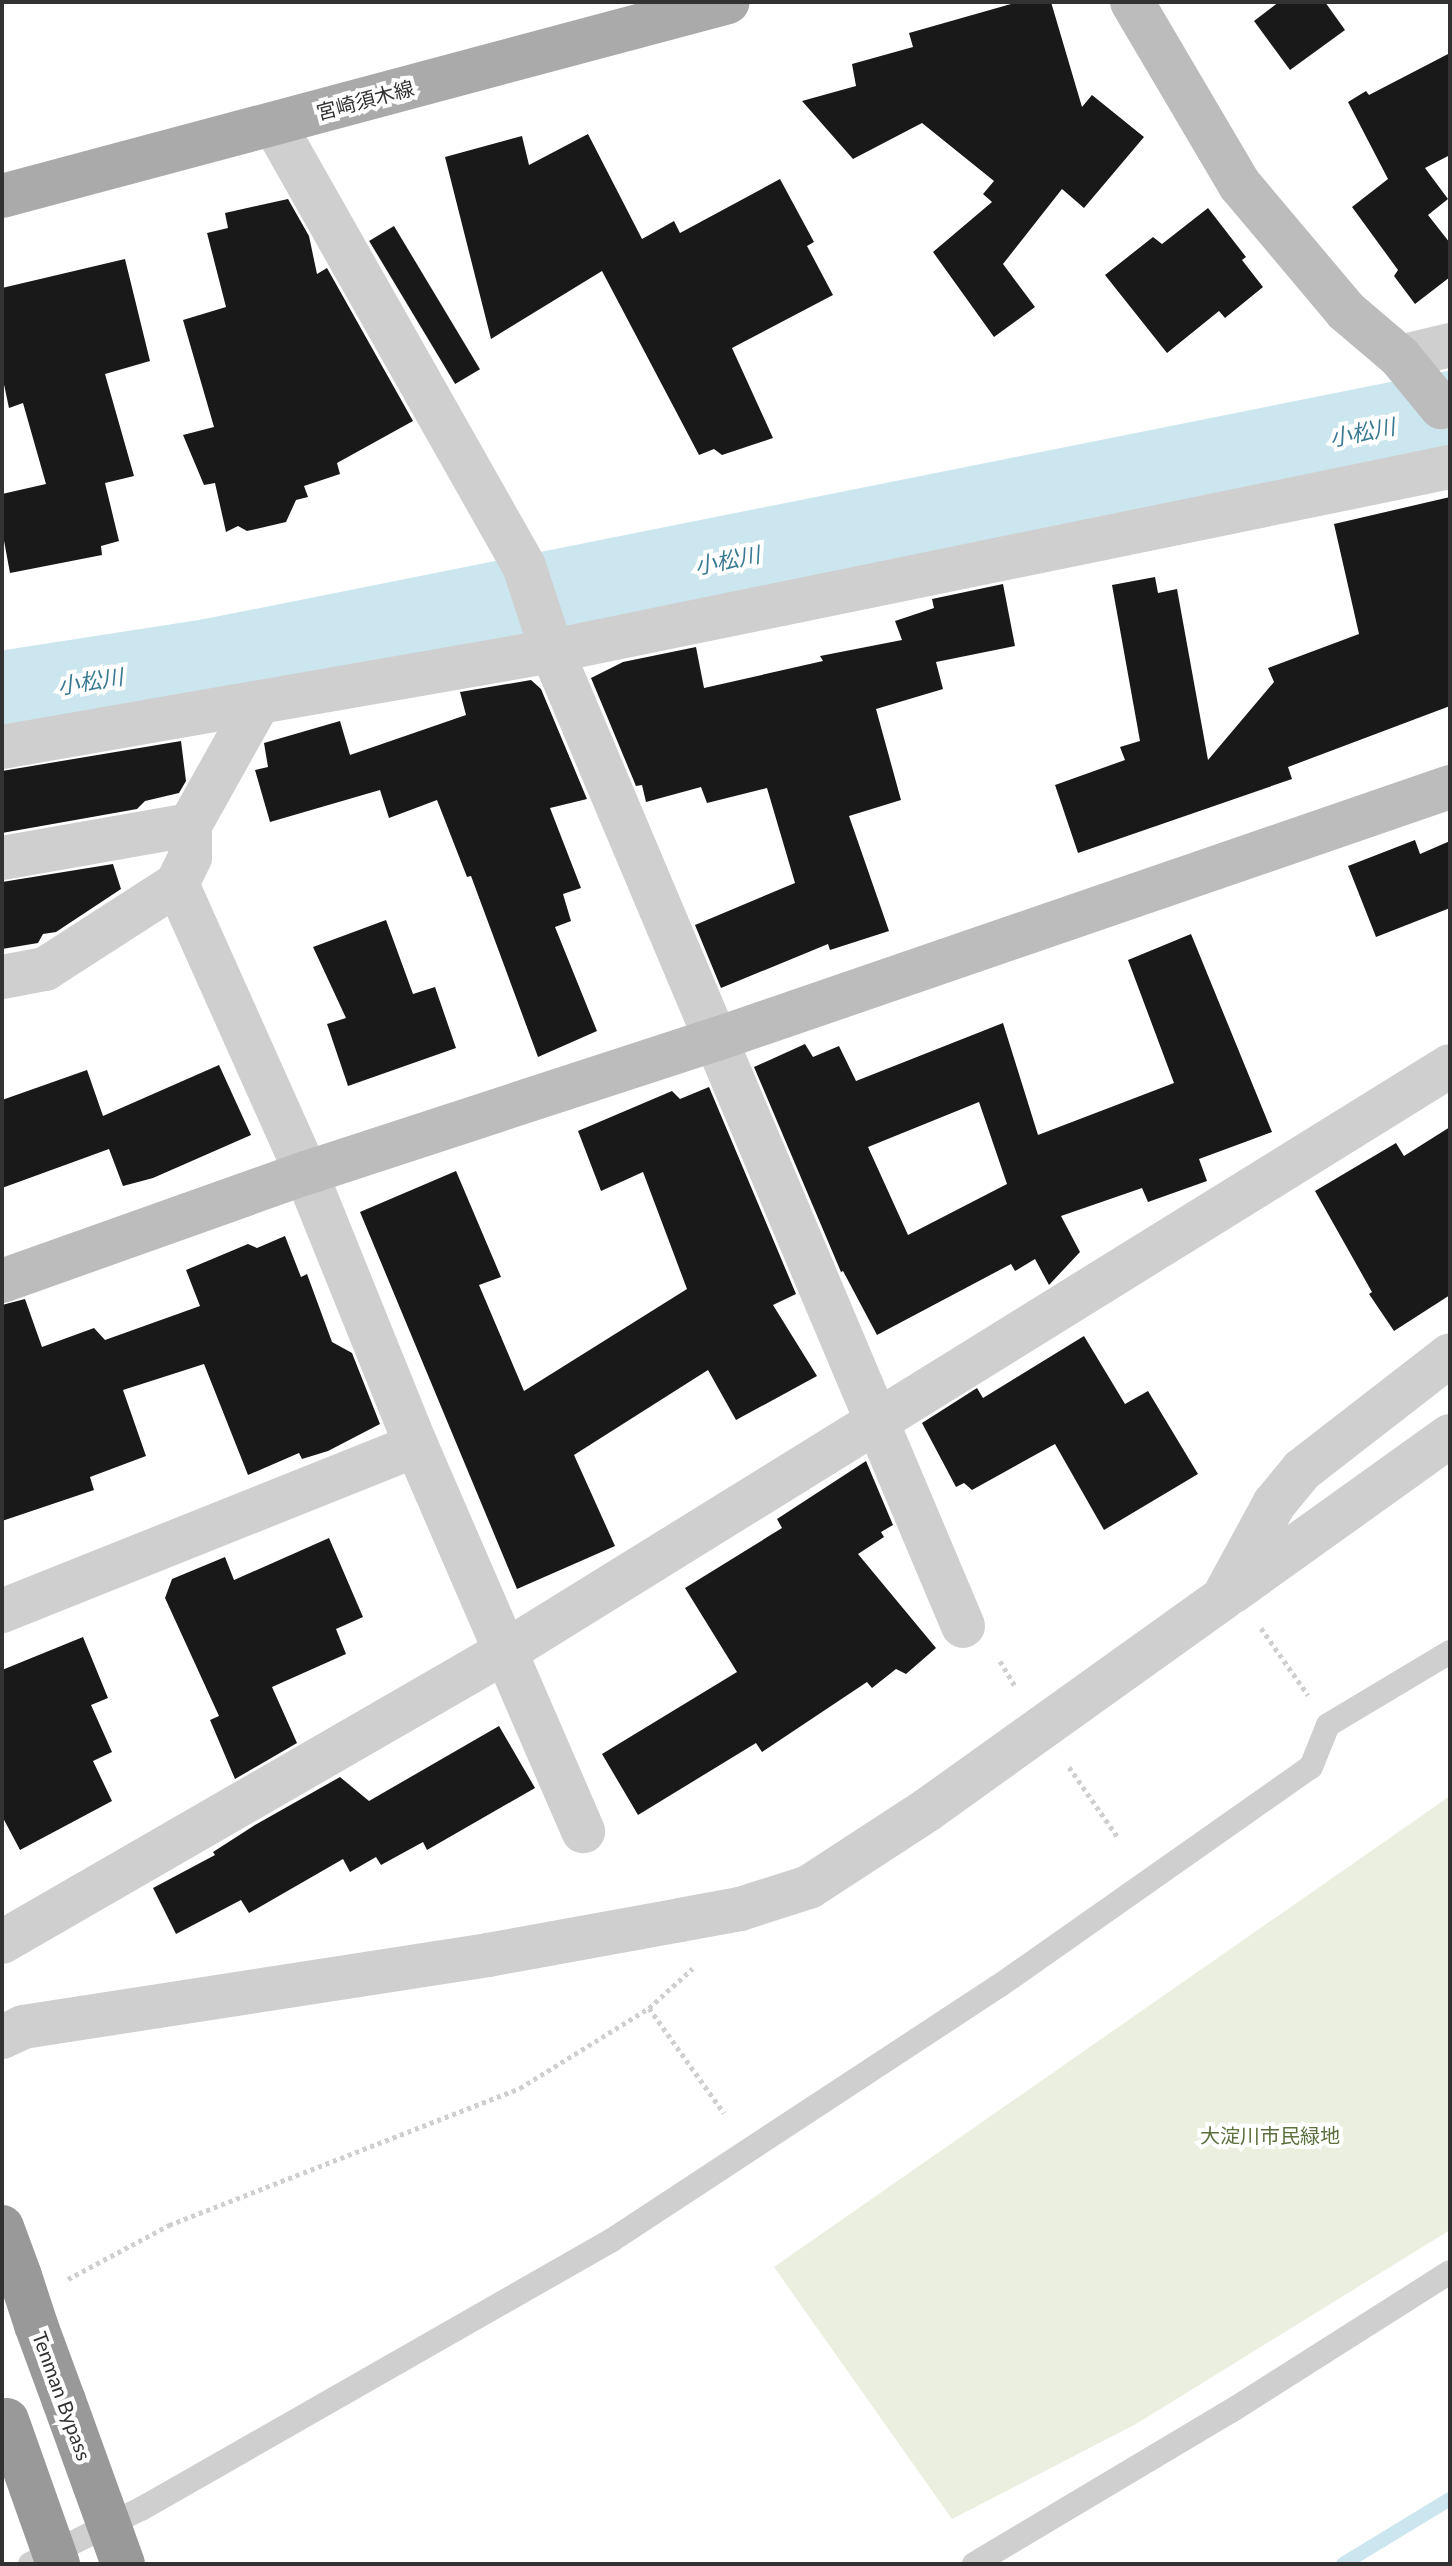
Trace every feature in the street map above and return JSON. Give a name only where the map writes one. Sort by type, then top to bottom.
[{"type":"highway","name":"Tenman Bypass","points":[[2,2227],[123,2564]]},
{"type":"highway","points":[[4,2414],[58,2564]]},
{"type":"main road","name":"宮崎須木線","points":[[2,196],[274,124],[663,11],[728,2]]},
{"type":"street","points":[[1132,2],[1240,185],[1346,311],[1400,357],[1446,413]]},
{"type":"street","points":[[274,124],[524,566],[552,651],[963,1626]]},
{"type":"street","points":[[1400,357],[1450,345]]},
{"type":"street","points":[[2,747],[257,705],[552,651],[1450,467]]},
{"type":"street","points":[[2,977],[45,969],[177,884],[190,857],[190,825],[257,705]]},
{"type":"street","points":[[2,1281],[306,1173],[717,1039],[1450,787]]},
{"type":"street","points":[[2,858],[190,825]]},
{"type":"street","points":[[177,884],[306,1173],[416,1445],[508,1650],[583,1831]]},
{"type":"street","points":[[2,1942],[508,1650],[1450,1066]]},
{"type":"street","points":[[1238,1608],[1274,1504],[1302,1470],[1450,1355]]},
{"type":"street","points":[[2,2037],[23,2027],[488,1955],[695,1918],[740,1909],[809,1887],[1238,1608],[1450,1436]]},
{"type":"street","points":[[2,1611],[416,1445]]},
{"type":"lane","points":[[30,2564],[141,2509],[612,2240],[999,1986],[1311,1767],[1328,1725],[1450,1652]]},
{"type":"lane","points":[[974,2564],[1231,2411],[1450,2272]]},
{"type":"path","points":[[1238,1608],[1328,1725]]},
{"type":"path","points":[[1065,1762],[1119,1839]]},
{"type":"path","points":[[71,2278],[169,2225],[520,2088],[649,2008],[695,1967]]},
{"type":"path","points":[[649,2008],[724,2113]]},
{"type":"green space","name":"大淀川市民緑地","points":[[1450,1796],[1450,2230],[1136,2424],[952,2519],[774,2267]]},
{"type":"building","points":[[1018,2],[1051,2],[1082,107],[1092,95],[1144,137],[1084,208],[1062,189],[1003,264],[1035,307],[994,337],[933,252],[992,202],[983,194],[994,181],[922,123],[853,159],[802,101],[856,86],[852,64],[913,47],[909,33]]},
{"type":"building","points":[[1279,2],[1325,2],[1345,30],[1290,70],[1254,21]]},
{"type":"building","points":[[1450,53],[1450,155],[1425,168],[1448,199],[1428,215],[1450,243],[1450,277],[1415,304],[1394,276],[1398,270],[1352,207],[1388,179],[1348,102],[1366,91],[1369,95]]},
{"type":"building","points":[[588,134],[642,239],[674,221],[680,233],[780,179],[814,242],[807,246],[833,295],[732,348],[773,438],[722,455],[714,449],[699,455],[602,271],[491,339],[445,157],[522,136],[529,165]]},
{"type":"building","points":[[288,199],[309,236],[317,274],[327,268],[413,421],[337,463],[340,474],[304,486],[308,497],[296,500],[286,522],[247,531],[238,526],[226,532],[215,483],[204,485],[183,435],[214,427],[183,320],[226,307],[207,233],[228,228],[225,213]]},
{"type":"building","points":[[1208,208],[1246,257],[1242,260],[1263,287],[1225,318],[1219,311],[1167,353],[1105,275],[1153,237],[1162,244]]},
{"type":"building","points":[[394,226],[480,369],[455,384],[369,241]]},
{"type":"building","points":[[125,259],[150,361],[105,374],[134,476],[105,483],[119,541],[101,546],[102,555],[10,573],[2,530],[2,494],[46,484],[23,403],[9,408],[2,375],[2,288]]},
{"type":"building","points":[[1450,497],[1450,706],[1288,767],[1292,779],[1078,853],[1055,785],[1125,760],[1120,747],[1140,741],[1112,585],[1155,577],[1158,593],[1177,589],[1208,760],[1274,682],[1268,668],[1359,634],[1334,524]]},
{"type":"building","points":[[1003,584],[1015,646],[936,662],[943,689],[876,709],[901,800],[849,816],[889,931],[830,950],[828,944],[721,988],[695,925],[795,883],[767,788],[707,803],[701,787],[646,802],[642,785],[636,786],[591,678],[623,662],[696,647],[704,688],[823,661],[820,656],[902,640],[895,621],[934,608],[932,599]]},
{"type":"building","points":[[531,680],[541,689],[587,799],[550,808],[581,888],[563,894],[571,921],[555,927],[597,1031],[538,1057],[471,876],[467,877],[437,800],[389,818],[380,790],[270,822],[255,770],[268,767],[264,743],[340,721],[350,755],[466,715],[460,692]]},
{"type":"building","points":[[181,741],[186,781],[179,793],[145,801],[137,809],[2,833],[2,771]]},
{"type":"building","points":[[1415,840],[1420,854],[1450,841],[1450,908],[1376,937],[1348,866]]},
{"type":"building","points":[[113,864],[121,889],[56,932],[43,934],[38,943],[2,949],[2,882]]},
{"type":"building","points":[[386,920],[413,994],[435,987],[456,1048],[348,1086],[327,1024],[346,1018],[313,947]]},
{"type":"building","points":[[1191,934],[1272,1132],[1199,1159],[1207,1181],[1148,1202],[1142,1188],[1061,1216],[1080,1252],[1049,1285],[1035,1259],[1015,1271],[1011,1264],[877,1335],[841,1272],[754,1067],[805,1044],[813,1057],[839,1046],[856,1081],[1003,1023],[1038,1135],[1174,1083],[1128,960]],"holes":[[[979,1102],[1007,1184],[908,1235],[868,1147]]]},
{"type":"building","points":[[219,1065],[251,1135],[153,1178],[123,1186],[109,1149],[2,1188],[2,1100],[87,1070],[103,1116]]},
{"type":"building","points":[[709,1087],[796,1294],[773,1305],[817,1376],[736,1420],[708,1370],[574,1455],[615,1546],[517,1589],[360,1212],[456,1171],[501,1277],[479,1285],[524,1391],[687,1289],[643,1172],[601,1191],[578,1131],[672,1091],[680,1099]]},
{"type":"building","points":[[1450,1127],[1450,1295],[1394,1331],[1369,1294],[1372,1292],[1315,1191],[1396,1143],[1404,1156]]},
{"type":"building","points":[[285,1236],[301,1277],[307,1274],[332,1342],[352,1353],[380,1424],[328,1451],[302,1459],[299,1453],[248,1475],[204,1364],[123,1390],[146,1456],[90,1477],[94,1490],[2,1521],[2,1305],[25,1299],[42,1347],[94,1328],[105,1340],[200,1306],[186,1270],[248,1244],[257,1248]]},
{"type":"building","points":[[1084,1336],[1125,1404],[1148,1391],[1198,1474],[1104,1530],[1055,1444],[972,1490],[964,1483],[956,1487],[922,1423],[977,1388],[983,1398]]},
{"type":"building","points":[[866,1461],[893,1525],[881,1532],[884,1537],[858,1554],[936,1648],[906,1674],[896,1669],[872,1688],[867,1682],[762,1752],[756,1743],[638,1815],[602,1754],[737,1672],[685,1588],[782,1528],[777,1519]]},
{"type":"building","points":[[329,1538],[363,1617],[336,1629],[346,1654],[272,1687],[297,1743],[235,1779],[210,1720],[219,1716],[165,1598],[172,1579],[225,1557],[234,1580]]},
{"type":"building","points":[[83,1637],[108,1698],[91,1705],[112,1752],[93,1761],[112,1801],[20,1850],[2,1816],[2,1670]]},
{"type":"building","points":[[499,1726],[535,1788],[427,1850],[423,1842],[381,1865],[376,1857],[350,1872],[343,1859],[249,1913],[241,1900],[176,1934],[153,1888],[215,1855],[213,1852],[255,1825],[340,1777],[369,1801]]},
{"type":"waterway","name":"小松川","points":[[2,695],[209,663],[1450,415]]},
{"type":"waterway","points":[[1343,2564],[1450,2499]]}]
